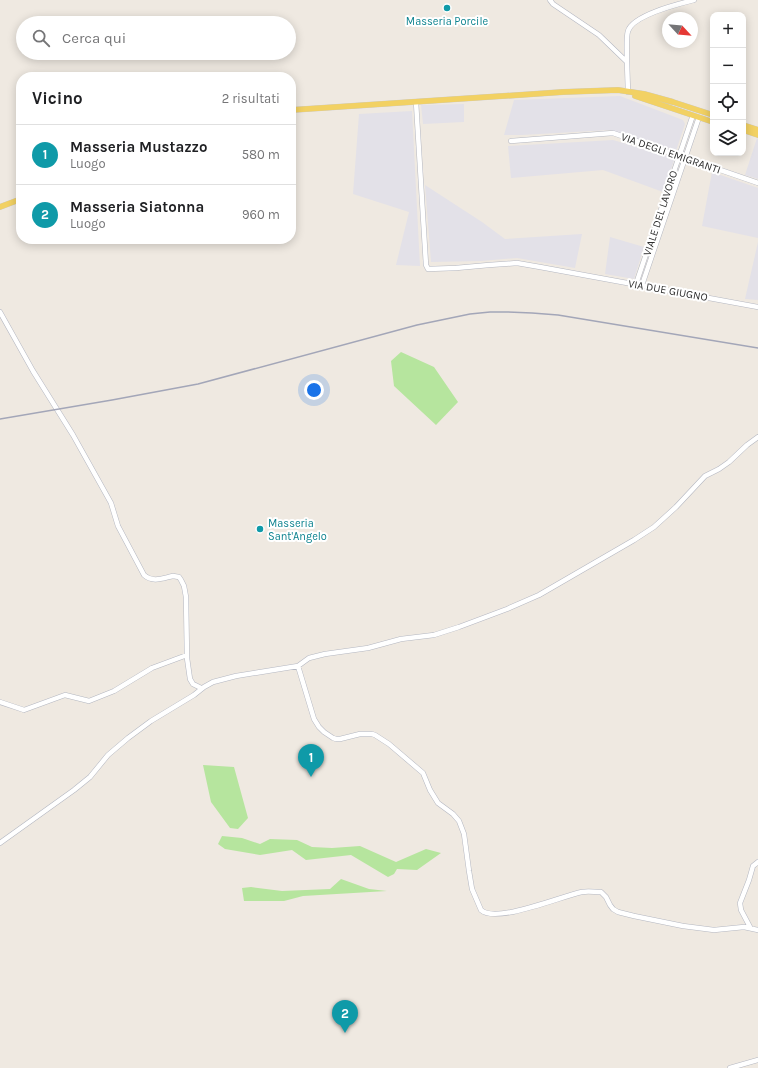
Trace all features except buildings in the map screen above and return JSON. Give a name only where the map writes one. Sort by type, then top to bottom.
[{"type":"main road","points":[[618,90],[696,118],[710,119]]},
{"type":"main road","points":[[296,110],[577,91],[618,90],[644,94],[671,102],[710,118]]},
{"type":"main road","points":[[746,126],[758,130]]},
{"type":"main road","points":[[746,131],[758,134]]},
{"type":"main road","points":[[0,207],[16,200]]},
{"type":"street","points":[[550,0],[553,4],[599,35],[627,62]]},
{"type":"street","points":[[628,92],[628,31],[634,22],[648,14],[694,0]]},
{"type":"street","name":"VIA DUE GIUGNO","points":[[416,102],[426,265],[428,269],[517,263],[758,307]]},
{"type":"street","points":[[639,285],[685,158],[696,118],[686,109],[671,102]]},
{"type":"street","name":"VIALE DEL LAVORO","points":[[639,285],[679,156],[696,118]]},
{"type":"street","name":"VIA DEGLI EMIGRANTI","points":[[511,141],[613,133],[758,183]]},
{"type":"street","points":[[0,312],[33,371],[111,502],[118,526],[146,578],[154,580],[176,576],[181,580],[186,597],[187,655],[191,682],[201,688]]},
{"type":"street","points":[[0,843],[90,777],[108,755],[128,738],[151,721],[194,695],[201,688],[213,682],[236,676],[298,666],[309,658],[325,654],[368,648],[401,639],[434,634],[459,627],[539,595],[654,527],[676,508],[705,476],[729,462],[747,444],[758,437]]},
{"type":"street","points":[[0,702],[24,710],[65,695],[89,701],[114,691],[152,668],[187,655]]},
{"type":"street","points":[[298,666],[314,719],[324,732],[336,739],[360,734],[372,734],[389,744],[423,773],[430,790],[438,802],[459,821],[464,834],[472,889],[483,912],[490,914],[509,913],[583,892],[600,892],[606,897],[613,910],[634,916],[683,926],[714,930],[744,927],[758,930]]},
{"type":"street","points":[[750,928],[741,910],[740,903],[750,880],[753,866],[758,862]]},
{"type":"street","points":[[730,1068],[758,1060]]},
{"type":"shaded area","points":[[620,96],[683,120],[685,124],[676,151],[610,130],[504,135],[514,100]]},
{"type":"shaded area","points":[[464,104],[464,122],[423,124],[421,105]]},
{"type":"shaded area","points":[[412,111],[420,266],[396,265],[409,212],[353,194],[359,114]]},
{"type":"shaded area","points":[[757,138],[758,139],[758,179],[745,175]]},
{"type":"shaded area","points":[[613,140],[675,158],[663,192],[603,170],[511,178],[508,146]]},
{"type":"shaded area","points":[[712,172],[758,188],[758,238],[702,226]]},
{"type":"shaded area","points":[[425,185],[482,222],[505,239],[582,234],[575,268],[517,258],[481,261],[431,262]]},
{"type":"shaded area","points":[[610,237],[644,247],[634,279],[605,274]]},
{"type":"shaded area","points":[[758,242],[758,300],[745,299]]},
{"type":"green space","points":[[401,352],[434,367],[458,402],[436,425],[394,386],[391,361]]},
{"type":"green space","points":[[203,765],[234,767],[248,818],[238,829],[230,828],[211,802]]},
{"type":"green space","points":[[222,836],[242,838],[260,844],[270,839],[297,840],[312,847],[332,848],[360,846],[396,862],[426,849],[441,853],[417,870],[397,869],[394,874],[388,877],[351,855],[306,860],[292,850],[260,855],[225,849],[218,844]]},
{"type":"green space","points":[[341,879],[369,889],[387,891],[303,896],[284,901],[244,901],[242,888],[251,887],[282,891],[330,889]]},
{"type":"railway","points":[[0,419],[198,384],[417,325],[470,314],[490,312],[558,315],[758,348]]},
{"type":"place","name":"Masseria Porcile","points":[[447,8]]},
{"type":"place","name":"Masseria Sant'Angelo","points":[[260,529]]},
{"type":"place","name":"Masseria Mustazzo","points":[[311,777]]},
{"type":"place","name":"Masseria Siatonna","points":[[345,1033]]}]
